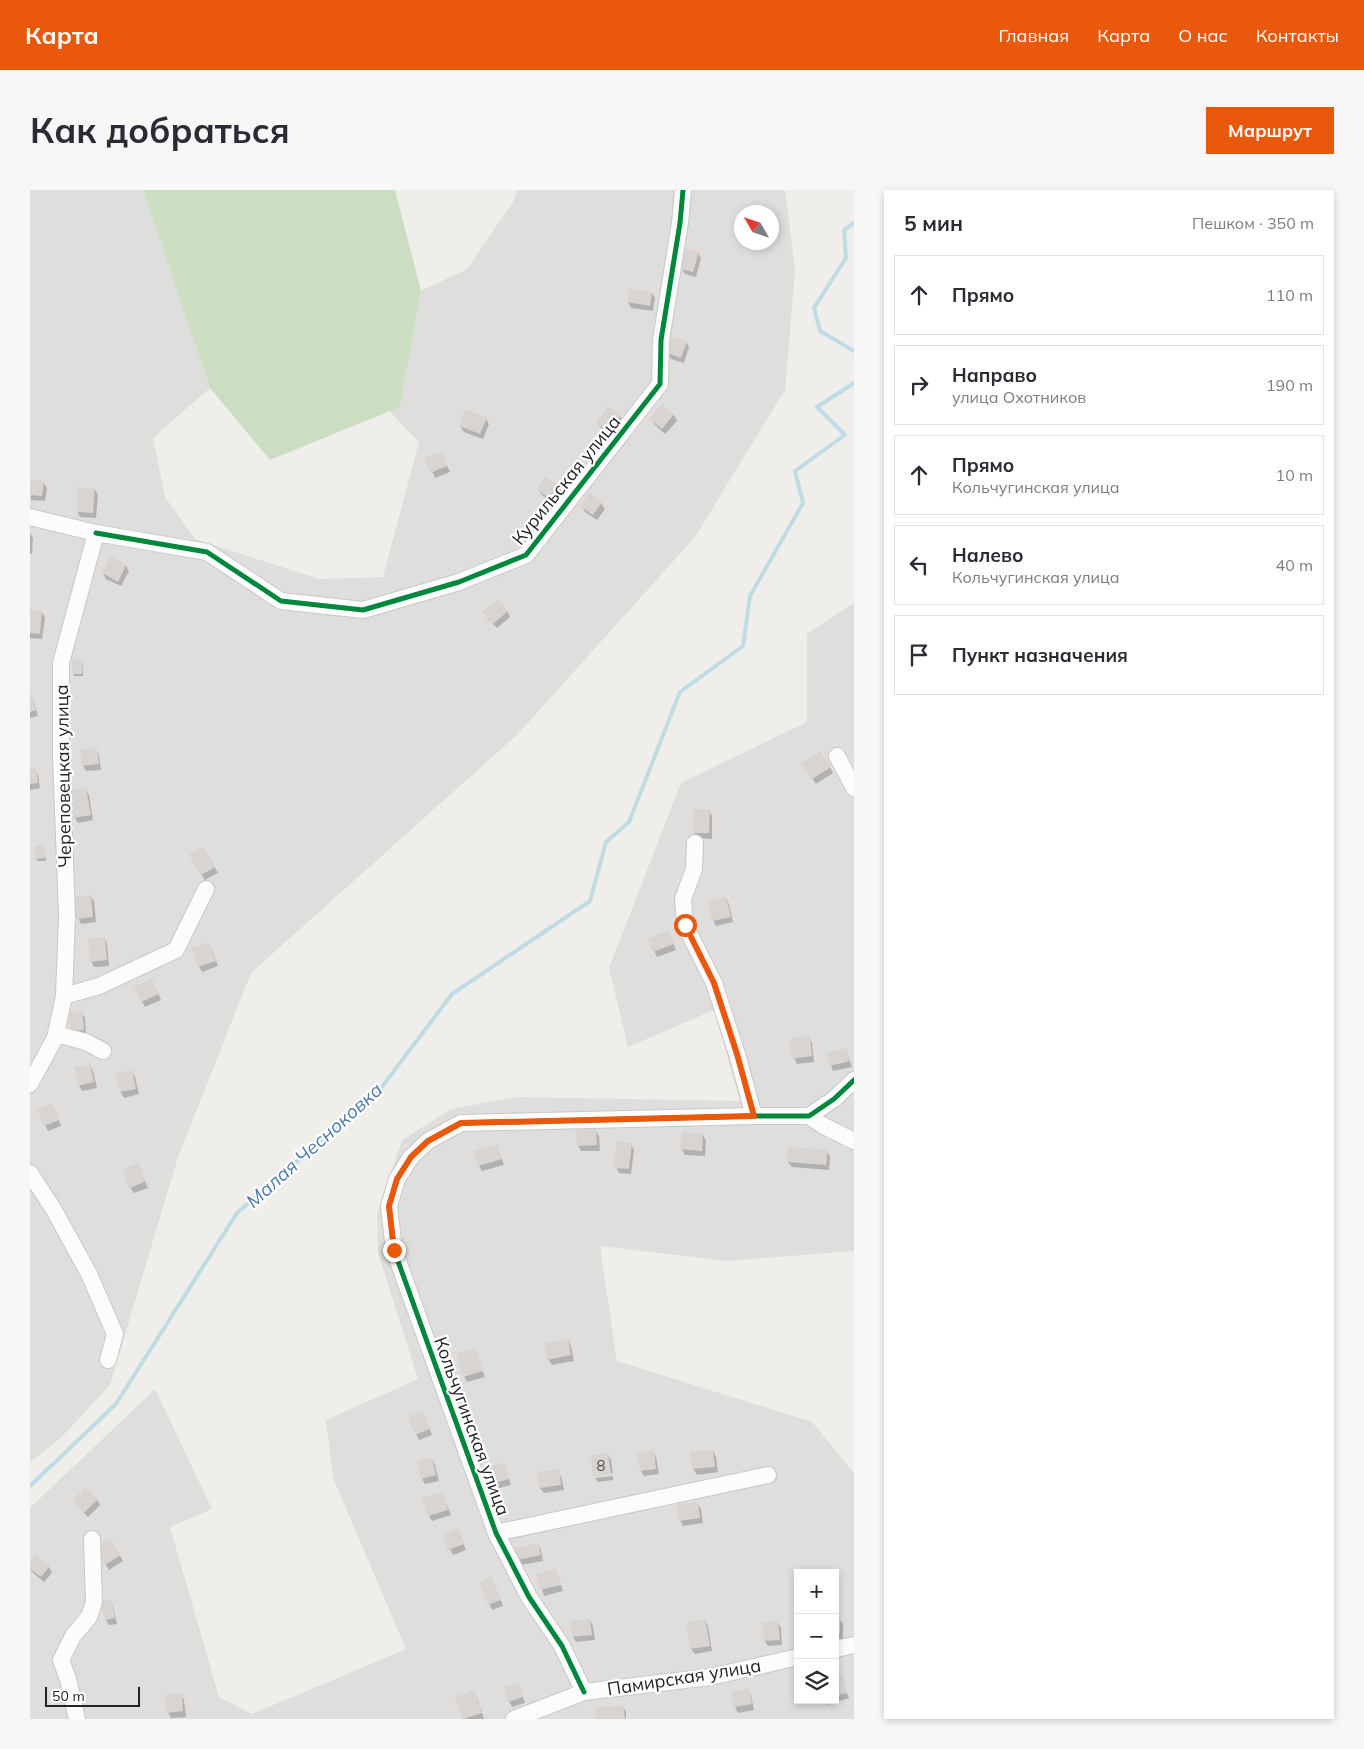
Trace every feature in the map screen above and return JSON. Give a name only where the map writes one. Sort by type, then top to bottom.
[{"type":"street","name":"Курильская улица","points":[[96,533],[207,552],[281,601],[363,610],[459,582],[526,556],[660,384],[661,340],[680,223],[683,190]]},
{"type":"street","points":[[30,517],[96,533]]},
{"type":"street","name":"Череповецкая улица","points":[[30,1084],[56,1034],[64,996],[67,916],[61,756],[61,663],[96,533]]},
{"type":"street","points":[[837,756],[854,788]]},
{"type":"street","points":[[694,843],[694,868],[683,899],[685,925],[714,983],[737,1054],[754,1116]]},
{"type":"street","points":[[64,996],[99,986],[176,950],[206,889]]},
{"type":"street","points":[[56,1034],[86,1042],[103,1051]]},
{"type":"street","points":[[854,1080],[834,1099],[809,1116],[822,1125],[854,1141]]},
{"type":"street","name":"Кольчугинская улица","points":[[584,1692],[562,1646],[529,1597],[496,1533],[394,1250],[389,1206],[397,1179],[411,1157],[428,1141],[461,1123],[809,1116]]},
{"type":"street","points":[[30,1173],[54,1210],[89,1274],[115,1334],[108,1360]]},
{"type":"street","name":"Кольчугинская улица","points":[[496,1533],[768,1475]]},
{"type":"street","points":[[77,1719],[68,1679],[61,1660],[73,1636],[89,1618],[94,1602],[92,1539]]},
{"type":"street","points":[[839,1648],[854,1645]]},
{"type":"street","name":"Памирская улица","points":[[514,1719],[584,1692],[710,1677],[794,1658]]},
{"type":"shaded area","points":[[30,190],[143,190],[210,388],[153,438],[165,497],[195,539],[319,579],[383,577],[419,442],[389,411],[400,407],[421,291],[467,269],[513,202],[517,190],[785,190],[795,270],[785,390],[695,537],[518,734],[251,973],[178,1157],[110,1385],[61,1438],[30,1462]]},
{"type":"shaded area","points":[[854,603],[854,1251],[727,1261],[600,1246],[617,1361],[812,1422],[854,1473],[854,1719],[30,1719],[30,1508],[155,1389],[212,1509],[170,1527],[219,1697],[252,1714],[406,1649],[333,1478],[326,1420],[418,1379],[378,1253],[377,1213],[402,1140],[451,1109],[517,1097],[740,1101],[714,1010],[628,1047],[609,968],[681,783],[807,722],[807,634]]},
{"type":"green space","points":[[143,190],[395,190],[421,291],[400,407],[270,460],[210,388]]},
{"type":"building","points":[[686,248],[699,252],[693,272],[680,269]]},
{"type":"building","points":[[629,288],[652,292],[650,306],[627,302]]},
{"type":"building","points":[[671,336],[687,341],[681,358],[666,353]]},
{"type":"building","points":[[662,404],[674,414],[662,429],[649,419]]},
{"type":"building","points":[[608,406],[621,415],[609,432],[596,423]]},
{"type":"building","points":[[465,409],[487,418],[480,434],[459,426]]},
{"type":"building","points":[[442,452],[447,466],[430,473],[424,458]]},
{"type":"building","points":[[545,477],[560,486],[551,499],[537,490]]},
{"type":"building","points":[[30,480],[44,481],[42,496],[30,495]]},
{"type":"building","points":[[78,487],[95,488],[93,513],[76,512]]},
{"type":"building","points":[[589,493],[602,502],[593,515],[580,506]]},
{"type":"building","points":[[110,556],[126,565],[118,582],[102,573]]},
{"type":"building","points":[[498,599],[508,611],[493,624],[482,612]]},
{"type":"building","points":[[30,609],[42,611],[40,634],[30,633]]},
{"type":"building","points":[[72,659],[83,660],[82,674],[72,674]]},
{"type":"building","points":[[30,692],[36,710],[30,712]]},
{"type":"building","points":[[97,748],[99,764],[82,766],[80,750]]},
{"type":"building","points":[[820,751],[831,767],[812,779],[801,764]]},
{"type":"building","points":[[36,768],[38,783],[30,784],[30,769]]},
{"type":"building","points":[[86,788],[91,815],[73,818],[68,791]]},
{"type":"building","points":[[694,809],[710,809],[709,833],[693,833]]},
{"type":"building","points":[[45,845],[46,858],[35,859],[34,846]]},
{"type":"building","points":[[203,846],[215,867],[201,875],[189,855]]},
{"type":"building","points":[[91,895],[93,917],[76,919],[74,896]]},
{"type":"building","points":[[726,897],[731,917],[712,921],[708,901]]},
{"type":"building","points":[[668,930],[674,944],[653,952],[647,939]]},
{"type":"building","points":[[105,937],[107,960],[90,962],[88,938]]},
{"type":"building","points":[[209,942],[216,961],[198,967],[191,948]]},
{"type":"building","points":[[152,979],[159,994],[141,1002],[134,987]]},
{"type":"building","points":[[82,1011],[84,1030],[71,1031],[69,1012]]},
{"type":"building","points":[[810,1036],[812,1056],[792,1059],[790,1038]]},
{"type":"building","points":[[847,1048],[850,1061],[829,1066],[826,1053]]},
{"type":"building","points":[[90,1064],[94,1082],[78,1086],[74,1067]]},
{"type":"building","points":[[132,1070],[136,1089],[120,1092],[116,1074]]},
{"type":"building","points":[[52,1103],[59,1120],[44,1126],[37,1109]]},
{"type":"building","points":[[596,1129],[597,1145],[577,1146],[576,1130]]},
{"type":"building","points":[[682,1132],[703,1134],[702,1151],[680,1149]]},
{"type":"building","points":[[617,1141],[632,1143],[629,1169],[614,1168]]},
{"type":"building","points":[[497,1144],[502,1159],[478,1166],[473,1151]]},
{"type":"building","points":[[788,1147],[828,1150],[826,1165],[787,1162]]},
{"type":"building","points":[[139,1163],[145,1182],[129,1188],[123,1169]]},
{"type":"building","points":[[568,1339],[571,1355],[547,1360],[544,1343]]},
{"type":"building","points":[[476,1348],[483,1371],[463,1377],[456,1354]]},
{"type":"building","points":[[423,1411],[430,1429],[415,1435],[408,1417]]},
{"type":"building","points":[[654,1450],[656,1469],[640,1471],[637,1453]]},
{"type":"building","points":[[713,1450],[715,1467],[692,1469],[690,1452]]},
{"type":"building","points":[[608,1453],[611,1475],[593,1477],[591,1455]]},
{"type":"building","points":[[432,1458],[436,1475],[421,1479],[417,1462]]},
{"type":"building","points":[[504,1463],[509,1479],[495,1483],[490,1467]]},
{"type":"building","points":[[559,1469],[561,1485],[539,1488],[537,1472]]},
{"type":"building","points":[[85,1487],[98,1499],[84,1513],[72,1501]]},
{"type":"building","points":[[443,1492],[448,1510],[428,1516],[422,1498]]},
{"type":"building","points":[[698,1502],[700,1518],[679,1521],[677,1505]]},
{"type":"building","points":[[458,1529],[464,1544],[448,1550],[443,1535]]},
{"type":"building","points":[[110,1538],[121,1555],[105,1565],[94,1548]]},
{"type":"building","points":[[538,1543],[541,1555],[517,1560],[514,1548]]},
{"type":"building","points":[[35,1554],[50,1566],[41,1577],[30,1569],[30,1561]]},
{"type":"building","points":[[556,1569],[561,1585],[540,1590],[536,1574]]},
{"type":"building","points":[[492,1577],[501,1600],[488,1605],[479,1582]]},
{"type":"building","points":[[111,1600],[115,1618],[105,1620],[100,1602]]},
{"type":"building","points":[[839,1617],[840,1617],[839,1634]]},
{"type":"building","points":[[590,1619],[592,1635],[572,1637],[570,1621]]},
{"type":"building","points":[[705,1619],[710,1646],[690,1649],[686,1622]]},
{"type":"building","points":[[778,1621],[780,1640],[764,1641],[762,1623]]},
{"type":"building","points":[[842,1675],[847,1693],[839,1695],[839,1676]]},
{"type":"building","points":[[519,1683],[523,1697],[508,1702],[504,1687]]},
{"type":"building","points":[[749,1688],[752,1704],[734,1707],[731,1692]]},
{"type":"building","points":[[474,1690],[482,1713],[463,1719],[455,1697]]},
{"type":"building","points":[[182,1693],[183,1711],[167,1713],[165,1695]]},
{"type":"building","points":[[623,1705],[625,1719],[596,1719],[595,1708]]},
{"type":"waterway","name":"Малая Чесноковка","points":[[854,223],[844,230],[846,258],[814,308],[820,331],[854,351]]},
{"type":"waterway","name":"Малая Чесноковка","points":[[30,1486],[116,1404],[237,1213],[378,1092],[452,994],[590,901],[606,842],[629,822],[680,692],[743,646],[750,596],[803,503],[795,471],[845,435],[817,407],[854,383]]},
{"type":"cycle path","points":[[96,533],[207,552],[281,601],[363,610],[459,582],[526,555],[660,384],[661,340],[680,223],[683,190]]},
{"type":"cycle path","points":[[584,1692],[562,1646],[529,1597],[496,1533],[394,1250],[389,1206],[397,1179],[411,1157],[428,1141],[461,1123],[809,1116],[834,1099],[854,1080]]},
{"type":"route","points":[[394,1250],[389,1206],[397,1179],[411,1157],[428,1141],[461,1123],[754,1116],[737,1054],[714,983],[685,925]]}]
